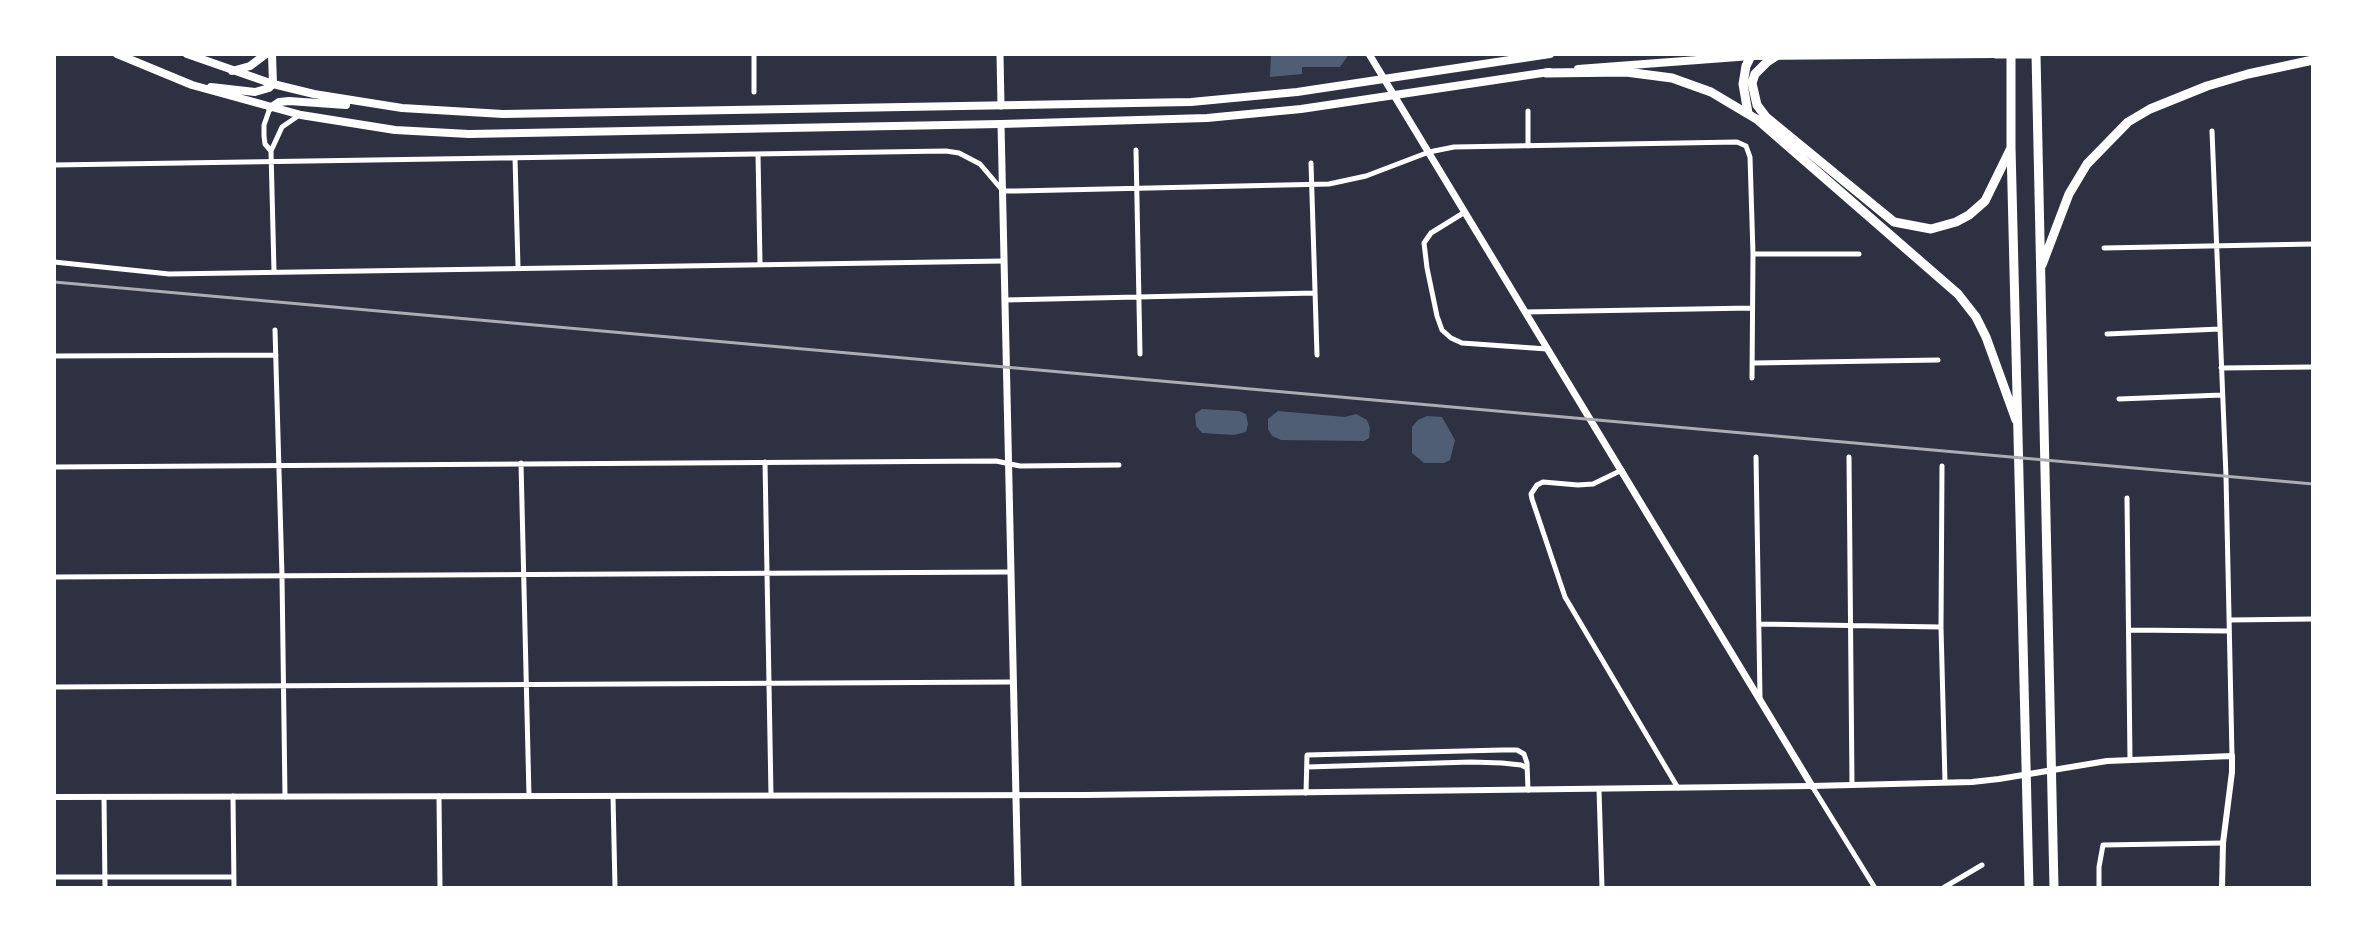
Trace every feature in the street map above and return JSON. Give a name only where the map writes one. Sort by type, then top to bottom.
[{"type":"highway","points":[[117,54],[192,85],[270,108],[384,129],[469,134],[1242,116],[1546,73],[1650,62],[1752,55],[2036,54],[2054,888]]},
{"type":"highway","points":[[187,54],[273,84],[402,108]]},
{"type":"highway","points":[[232,71],[250,66],[266,54]]},
{"type":"highway","points":[[192,85],[255,92],[269,88],[273,84],[272,54]]},
{"type":"highway","points":[[270,108],[279,102],[289,101],[503,114],[1156,103],[1285,94],[1550,54]]},
{"type":"highway","points":[[2011,54],[2029,888]]},
{"type":"highway","points":[[1748,113],[1743,84],[1746,66],[1752,55]]},
{"type":"highway","points":[[1778,55],[1755,74],[1752,83],[1757,105],[1766,117],[1894,222],[1931,229],[1969,215],[1985,201],[2011,147]]},
{"type":"highway","points":[[2040,272],[2069,194],[2087,164],[2128,122],[2150,109],[2207,86],[2313,60]]},
{"type":"highway","points":[[1546,73],[1618,71],[1672,78],[1711,92],[1772,131],[1958,294],[1976,317],[1986,337],[2019,429]]},
{"type":"main road","points":[[1000,54],[1001,106]]},
{"type":"main road","points":[[1369,54],[1812,786]]},
{"type":"main road","points":[[1001,124],[1018,888]]},
{"type":"street","points":[[754,54],[754,92]]},
{"type":"street","points":[[1001,106],[1001,124]]},
{"type":"street","points":[[270,108],[264,136],[265,144],[271,151]]},
{"type":"street","points":[[1528,111],[1528,146]]},
{"type":"street","points":[[274,271],[271,151],[282,127],[301,115]]},
{"type":"street","points":[[2212,131],[2232,756],[2223,843],[2222,888]]},
{"type":"street","points":[[54,165],[946,151],[959,153],[980,164],[1003,191],[1312,185],[1366,176],[1429,152],[1454,147],[1731,142],[1746,146],[1750,157],[1752,378]]},
{"type":"street","points":[[1136,150],[1140,354]]},
{"type":"street","points":[[758,154],[760,263]]},
{"type":"street","points":[[515,158],[518,267]]},
{"type":"street","points":[[1311,163],[1317,355]]},
{"type":"street","points":[[1465,212],[1431,233],[1424,243],[1429,280],[1442,330],[1462,343],[1548,349]]},
{"type":"street","points":[[2104,248],[2313,244]]},
{"type":"street","points":[[1753,254],[1859,254]]},
{"type":"street","points":[[54,262],[169,274],[1005,261]]},
{"type":"street","points":[[1005,300],[1315,293]]},
{"type":"street","points":[[1525,312],[1752,308]]},
{"type":"street","points":[[2107,334],[2220,329]]},
{"type":"street","points":[[275,330],[285,797]]},
{"type":"street","points":[[54,356],[276,355]]},
{"type":"street","points":[[1754,363],[1938,360]]},
{"type":"street","points":[[2221,368],[2313,367]]},
{"type":"street","points":[[2119,399],[2222,395]]},
{"type":"street","points":[[1756,457],[1760,699]]},
{"type":"street","points":[[1849,457],[1852,785]]},
{"type":"street","points":[[54,467],[996,461],[1010,464],[1119,465]]},
{"type":"street","points":[[765,462],[771,795]]},
{"type":"street","points":[[521,463],[529,796]]},
{"type":"street","points":[[1942,466],[1941,627],[1945,782]]},
{"type":"street","points":[[1622,470],[1593,484],[1543,482],[1531,494],[1565,597],[1678,788]]},
{"type":"street","points":[[2127,498],[2130,760]]},
{"type":"street","points":[[54,577],[1011,572]]},
{"type":"street","points":[[2229,620],[2313,619]]},
{"type":"street","points":[[1759,624],[1941,627]]},
{"type":"street","points":[[2130,630],[2229,631]]},
{"type":"street","points":[[54,687],[1014,682]]},
{"type":"street","points":[[1306,793],[1307,755],[1502,750],[1517,750],[1524,754],[1528,790]]},
{"type":"street","points":[[54,797],[1306,793],[1812,786],[1999,779],[2089,763],[2232,756]]},
{"type":"street","points":[[1307,767],[1471,762],[1521,765],[1527,769]]},
{"type":"street","points":[[1812,786],[1875,888]]},
{"type":"street","points":[[1599,789],[1602,888]]},
{"type":"street","points":[[233,796],[234,888]]},
{"type":"street","points":[[439,796],[440,888]]},
{"type":"street","points":[[613,796],[615,888]]},
{"type":"street","points":[[104,797],[105,888]]},
{"type":"street","points":[[2099,888],[2103,845],[2223,843]]},
{"type":"street","points":[[1943,888],[1982,865]]},
{"type":"street","points":[[54,877],[234,877]]},
{"type":"water","points":[[1271,54],[1346,54],[1347,57],[1340,67],[1302,67],[1302,74],[1270,77]]},
{"type":"water","points":[[1202,409],[1246,414],[1246,432],[1234,435],[1202,433],[1196,426],[1195,414]]},
{"type":"water","points":[[1278,411],[1345,417],[1356,414],[1367,420],[1369,438],[1364,441],[1281,440],[1272,436],[1268,429],[1268,419]]},
{"type":"water","points":[[1427,416],[1442,417],[1455,440],[1450,460],[1444,463],[1424,463],[1412,453],[1412,427]]},
{"type":"railway","points":[[54,282],[2313,484]]}]
